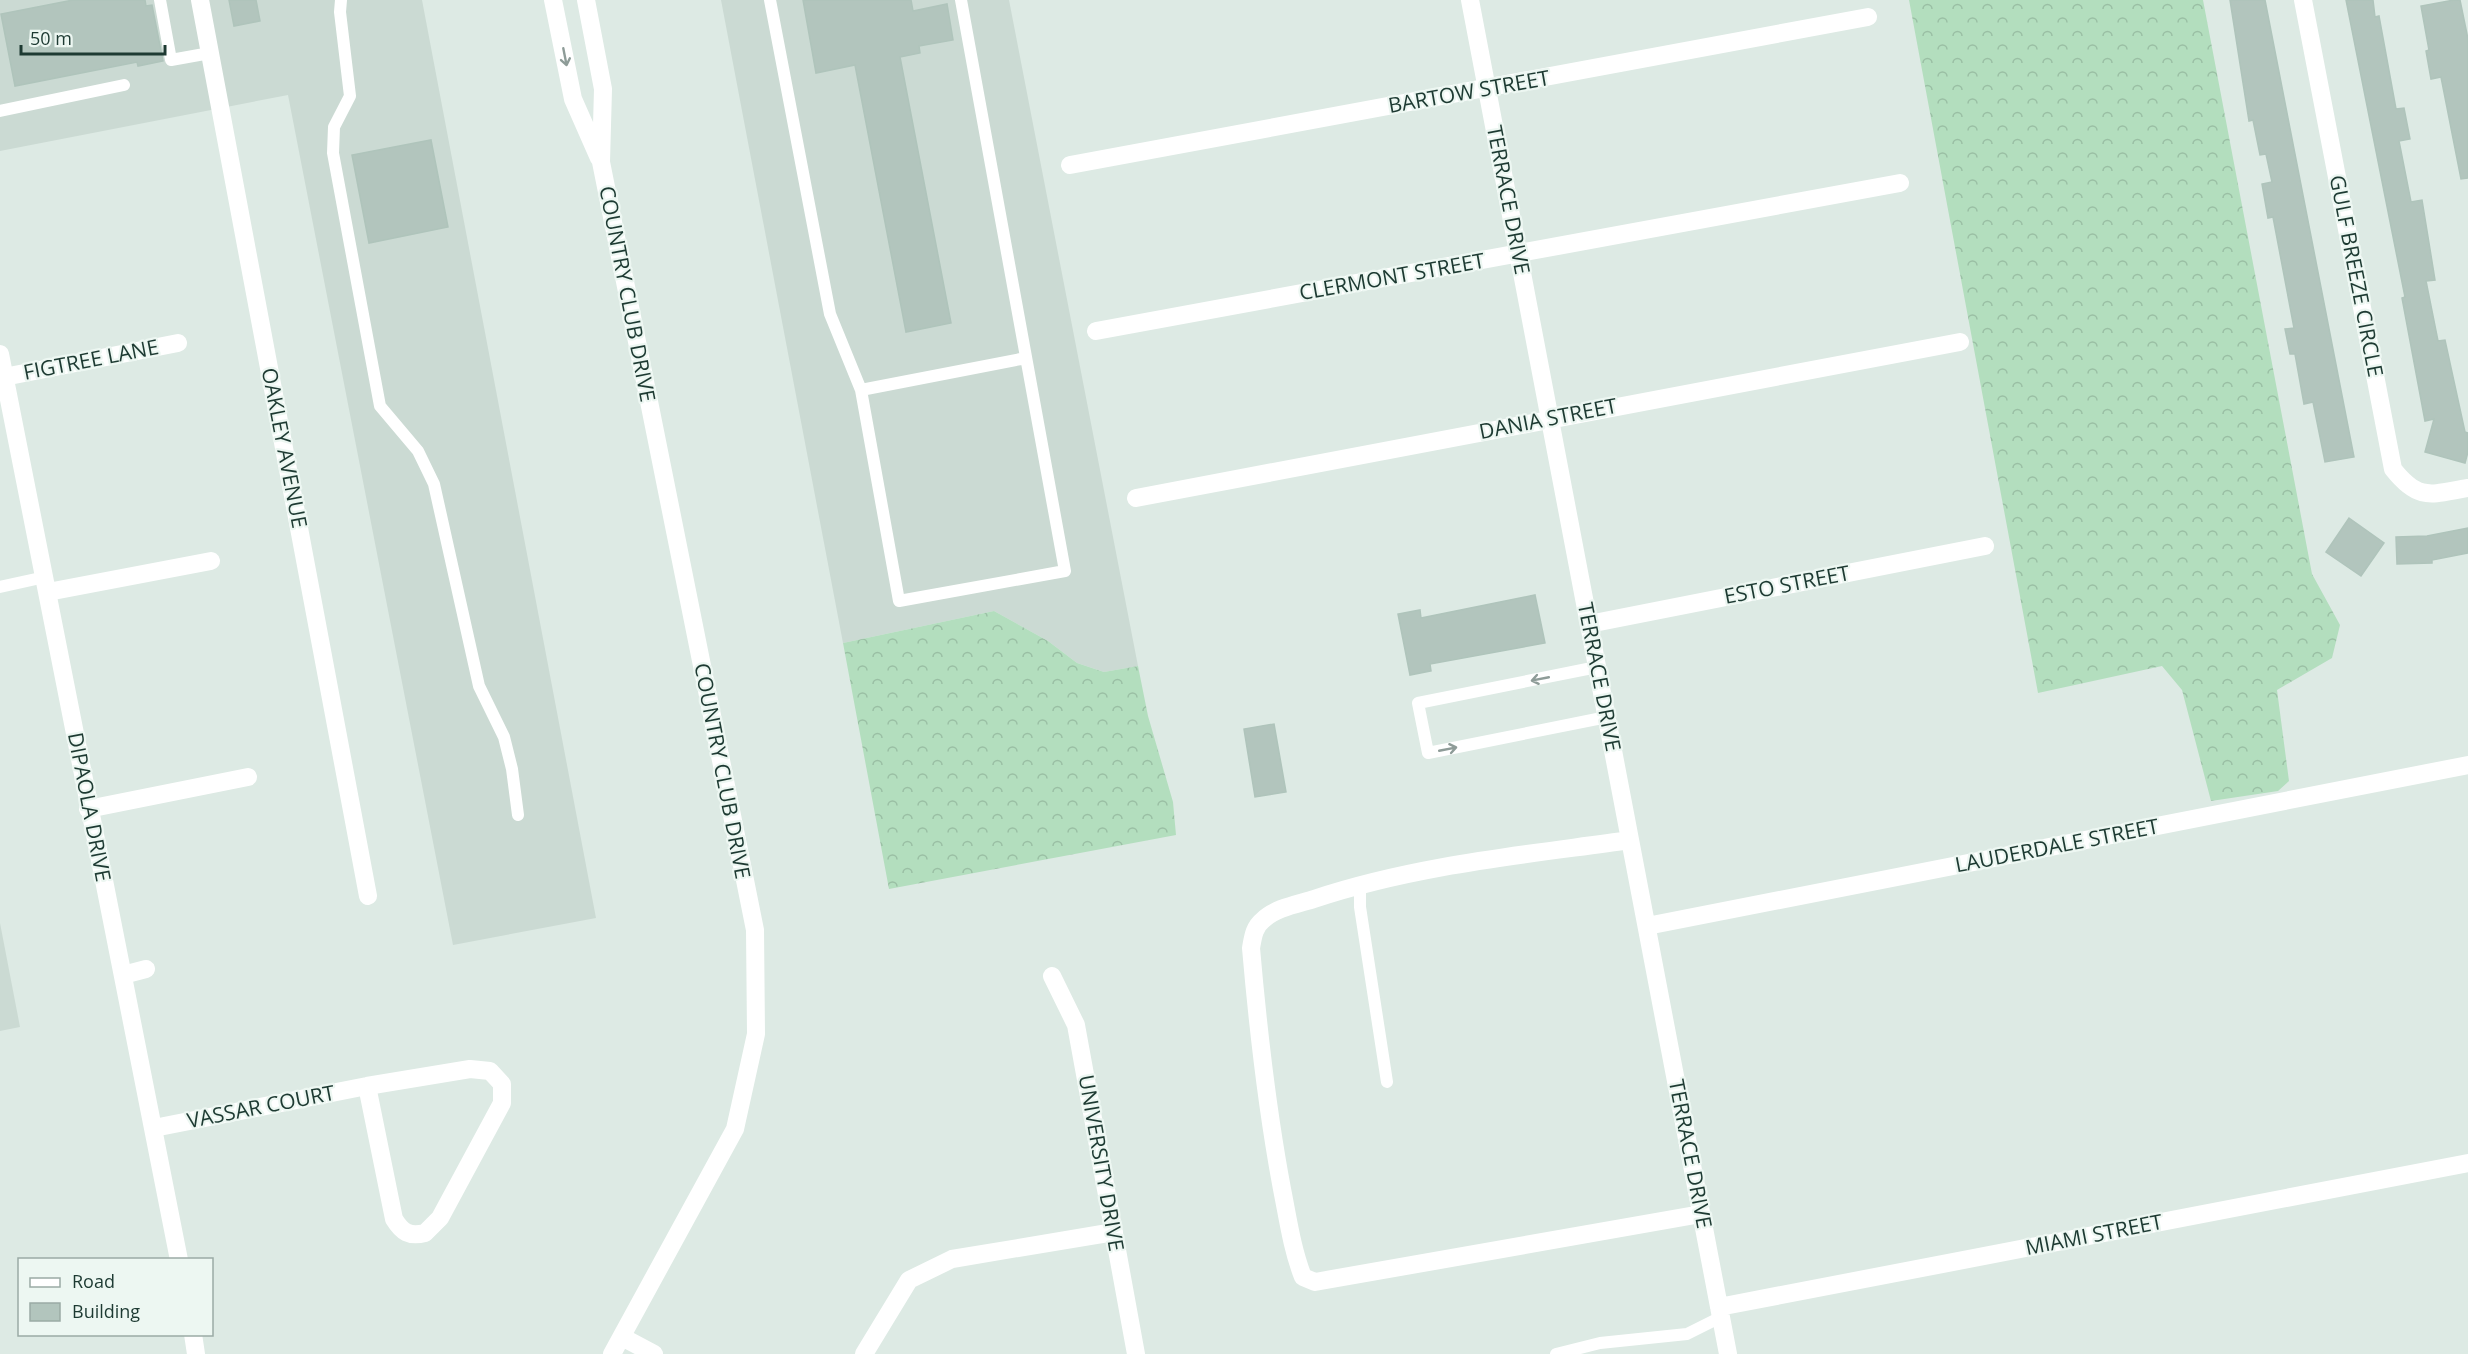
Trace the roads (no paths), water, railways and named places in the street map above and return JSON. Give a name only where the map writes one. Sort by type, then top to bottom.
[{"type":"street","name":"OAKLEY AVENUE","points":[[200,0],[368,896]]},
{"type":"street","name":"COUNTRY CLUB DRIVE","points":[[553,0],[573,99],[601,162],[755,930],[756,1034],[735,1130],[612,1354]]},
{"type":"street","name":"COUNTRY CLUB DRIVE","points":[[586,0],[603,89],[601,162]]},
{"type":"street","name":"TERRACE DRIVE","points":[[1470,0],[1728,1354]]},
{"type":"street","name":"GULF BREEZE CIRCLE","points":[[2303,0],[2393,469],[2406,486],[2427,494],[2468,488]]},
{"type":"street","name":"BARTOW STREET","points":[[1070,165],[1868,17]]},
{"type":"street","name":"CLERMONT STREET","points":[[1096,331],[1900,183]]},
{"type":"street","name":"DANIA STREET","points":[[1136,498],[1960,342]]},
{"type":"street","name":"FIGTREE LANE","points":[[4,377],[177,343]]},
{"type":"street","name":"DIPAOLA DRIVE","points":[[0,354],[88,809],[154,1128],[178,1258]]},
{"type":"street","name":"ESTO STREET","points":[[1589,624],[1984,546]]},
{"type":"street","points":[[46,585],[211,561]]},
{"type":"street","name":"LAUDERDALE STREET","points":[[1647,927],[2468,765]]},
{"type":"street","points":[[88,809],[248,777]]},
{"type":"street","points":[[1630,840],[1434,868],[1360,884],[1280,910],[1264,919],[1254,932],[1251,948],[1263,1074],[1296,1258],[1303,1277],[1315,1282],[1701,1214]]},
{"type":"street","points":[[123,975],[146,969]]},
{"type":"street","name":"UNIVERSITY DRIVE","points":[[1052,976],[1076,1025],[1136,1354]]},
{"type":"street","name":"VASSAR COURT","points":[[154,1128],[367,1086],[470,1069],[490,1071],[502,1084],[502,1103],[440,1218],[424,1233],[408,1234],[394,1219],[367,1086]]},
{"type":"street","name":"MIAMI STREET","points":[[1720,1312],[2468,1163]]},
{"type":"street","points":[[864,1354],[909,1280],[919,1275],[952,1259],[1114,1232]]},
{"type":"street","points":[[192,1336],[196,1354]]},
{"type":"street","points":[[622,1337],[654,1354]]},
{"type":"lane","points":[[160,0],[171,60],[210,54]]},
{"type":"lane","points":[[341,0],[340,12],[350,96],[334,127],[333,153],[380,406],[418,451],[434,484],[478,686],[504,737],[512,769],[518,815]]},
{"type":"lane","points":[[770,0],[830,314],[861,390],[899,601],[1065,571],[961,0]]},
{"type":"lane","points":[[0,111],[124,85]]},
{"type":"lane","points":[[861,390],[1026,358]]},
{"type":"lane","points":[[0,587],[46,585]]},
{"type":"lane","points":[[1597,667],[1418,703],[1428,753],[1607,717]]},
{"type":"lane","points":[[1360,884],[1360,907],[1387,1082]]},
{"type":"lane","points":[[1556,1354],[1599,1343],[1687,1334],[1720,1312]]}]
